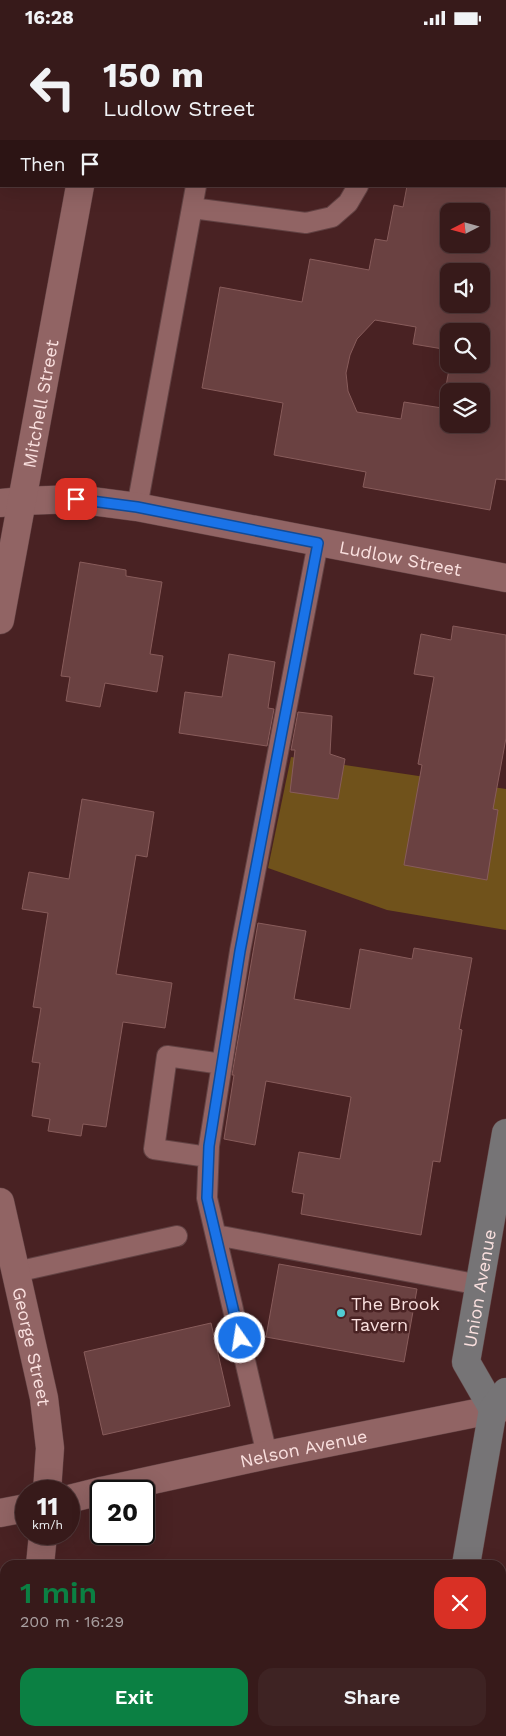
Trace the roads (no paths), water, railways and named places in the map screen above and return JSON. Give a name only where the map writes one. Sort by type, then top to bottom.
[{"type":"main road","name":"Union Avenue","points":[[502,1403],[466,1362],[506,1133]]},
{"type":"main road","points":[[467,1560],[502,1403]]},
{"type":"street","name":"Mitchell Street","points":[[0,620],[11,502],[80,187]]},
{"type":"street","name":"Ludlow Street","points":[[11,502],[76,499],[137,507],[506,578]]},
{"type":"street","name":"George Street","points":[[0,1202],[44,1398],[50,1448],[48,1480]]},
{"type":"street","name":"Nelson Avenue","points":[[152,1480],[502,1403]]},
{"type":"street","points":[[0,1513],[15,1510]]},
{"type":"street","points":[[41,1560],[43,1545]]},
{"type":"lane","points":[[137,507],[196,187]]},
{"type":"lane","points":[[192,208],[306,223],[332,217],[348,203],[357,187]]},
{"type":"lane","points":[[267,1455],[207,1198],[208,1157],[240,951],[318,543]]},
{"type":"lane","points":[[208,1157],[154,1149],[166,1056],[222,1064]]},
{"type":"lane","points":[[216,1235],[480,1285]]},
{"type":"lane","points":[[16,1272],[177,1237]]},
{"type":"place","name":"The Brook Tavern","points":[[341,1313]]}]
